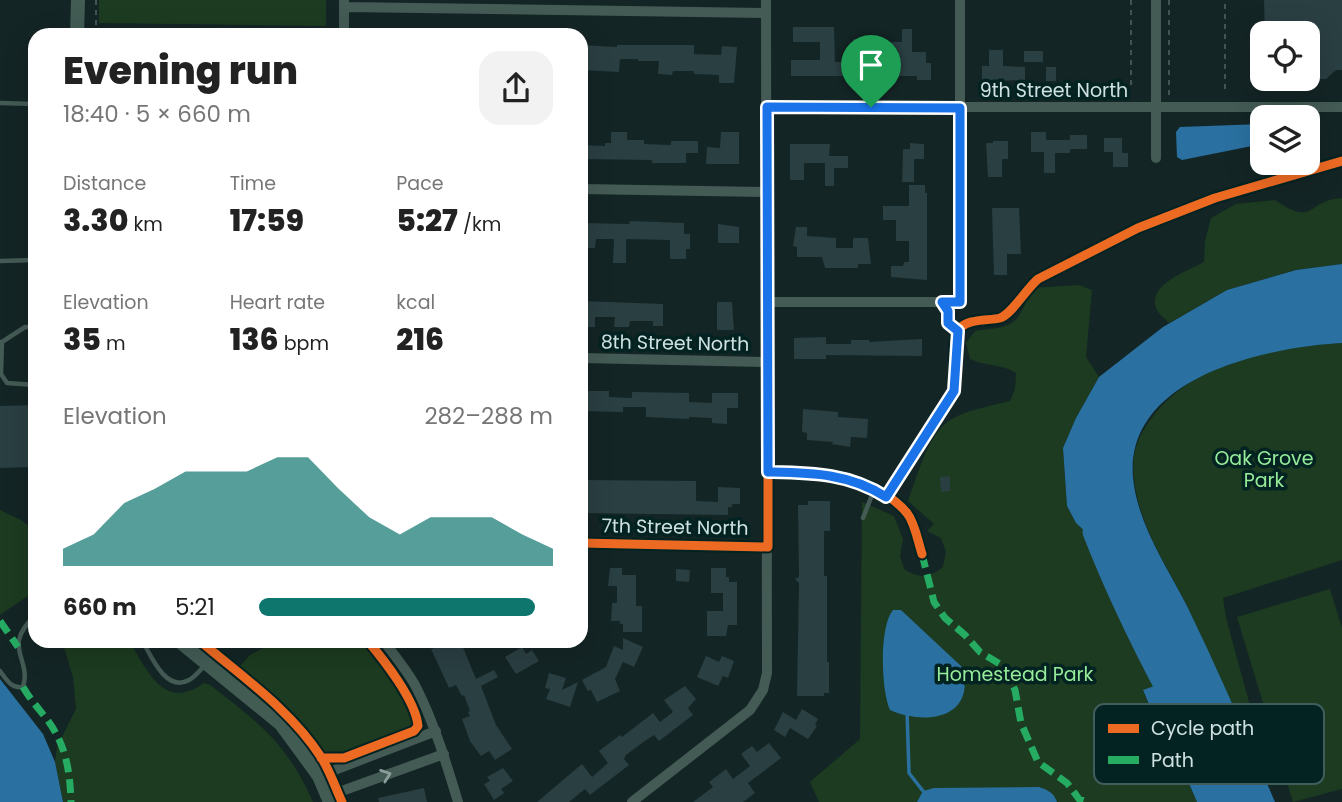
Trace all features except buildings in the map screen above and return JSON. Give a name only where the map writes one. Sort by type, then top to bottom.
[{"type":"main road","points":[[77,28],[78,0]]},
{"type":"main road","points":[[188,648],[281,724],[319,776],[329,799]]},
{"type":"street","points":[[632,802],[750,710],[763,690],[769,660],[766,0]]},
{"type":"street","points":[[767,302],[960,302],[960,0]]},
{"type":"street","points":[[1156,0],[1156,158]]},
{"type":"street","points":[[344,28],[344,4],[766,13]]},
{"type":"street","name":"9th Street North","points":[[767,107],[1342,107]]},
{"type":"street","points":[[588,189],[767,192]]},
{"type":"street","name":"8th Street North","points":[[588,358],[768,362]]},
{"type":"street","points":[[768,472],[804,472],[847,478],[874,490],[908,514],[922,554]]},
{"type":"street","name":"7th Street North","points":[[588,543],[768,547]]},
{"type":"street","points":[[389,648],[414,683],[436,731],[458,802]]},
{"type":"street","points":[[319,776],[436,731]]},
{"type":"street","points":[[329,799],[444,754]]},
{"type":"lane","points":[[0,103],[28,104]]},
{"type":"lane","points":[[0,261],[28,260]]},
{"type":"lane","points":[[28,327],[1,342],[1,374],[7,383],[28,384]]},
{"type":"lane","points":[[863,518],[874,490]]},
{"type":"lane","points":[[0,671],[10,684],[17,688],[23,687],[25,670],[19,659],[18,647],[21,634],[28,625]]},
{"type":"lane","points":[[147,648],[164,676],[173,682],[188,681],[206,663]]},
{"type":"path","points":[[96,0],[96,28]]},
{"type":"path","points":[[1131,0],[1131,88]]},
{"type":"path","points":[[1169,0],[1169,106]]},
{"type":"path","points":[[1225,0],[1225,89]]},
{"type":"green space","points":[[99,0],[326,0],[326,26],[99,23]]},
{"type":"green space","points":[[1342,198],[1342,264],[1295,270],[1227,290],[1169,323],[1158,312],[1155,301],[1162,286],[1204,262],[1205,241],[1211,218],[1236,204],[1275,200],[1298,212],[1305,212],[1322,203]]},
{"type":"green space","name":"Homestead Park","points":[[1079,285],[1092,290],[1086,357],[1099,377],[1063,448],[1067,506],[1076,523],[1091,537],[1112,575],[1160,684],[1143,691],[1149,704],[1094,704],[1094,784],[1189,784],[1197,802],[819,802],[810,782],[860,739],[862,502],[894,516],[903,539],[900,556],[904,569],[924,576],[943,567],[946,552],[941,538],[927,531],[934,524],[908,501],[924,456],[944,425],[973,410],[1010,401],[1015,389],[1016,373],[970,359],[966,343],[975,331],[999,328],[1013,322],[1032,288]]},
{"type":"green space","name":"Oak Grove Park","points":[[1342,343],[1342,560],[1223,598],[1250,704],[1232,704],[1189,610],[1148,530],[1137,496],[1134,454],[1151,419],[1168,400],[1189,384],[1237,361],[1316,345]]},
{"type":"green space","points":[[0,510],[28,526],[28,596],[0,615]]},
{"type":"green space","points":[[1330,589],[1342,628],[1342,789],[1293,802],[1288,784],[1324,784],[1324,704],[1263,704],[1237,617]]},
{"type":"green space","points":[[64,648],[134,648],[151,675],[168,690],[178,693],[190,691],[204,683],[210,685],[257,723],[282,749],[313,802],[63,802],[55,762],[57,747],[76,709],[73,677]]},
{"type":"green space","points":[[264,648],[369,648],[402,691],[414,725],[341,754],[326,755],[286,707],[239,667],[250,655]]},
{"type":"water","points":[[1250,124],[1250,146],[1182,160],[1177,157],[1176,132],[1180,127]]},
{"type":"water","points":[[1342,264],[1342,343],[1277,352],[1206,374],[1176,392],[1152,414],[1137,443],[1133,477],[1140,512],[1233,704],[1149,704],[1143,690],[1160,684],[1112,575],[1091,537],[1076,523],[1067,506],[1063,448],[1099,377],[1163,327],[1227,290],[1296,270]]},
{"type":"water","points":[[893,610],[901,610],[962,667],[965,684],[962,697],[955,707],[945,714],[919,717],[890,710],[883,659],[885,630]]},
{"type":"water","points":[[0,679],[43,734],[55,762],[63,802],[0,802]]},
{"type":"water","points":[[1189,784],[1267,784],[1275,802],[1197,802]]},
{"type":"water","points":[[1039,787],[1050,792],[1057,802],[917,802],[923,791],[934,788]]},
{"type":"waterway","points":[[1093,532],[1127,611],[1165,687]]},
{"type":"waterway","points":[[907,711],[909,773],[923,791]]},
{"type":"marked path","points":[[922,554],[934,602],[945,618],[980,652],[1000,664],[1008,675],[1015,690],[1021,723],[1038,762],[1067,783],[1079,799],[1089,802]]},
{"type":"marked path","points":[[0,621],[18,647]]},
{"type":"marked path","points":[[23,687],[58,738],[68,769],[71,802]]},
{"type":"cycle path","points":[[886,497],[954,392],[955,344],[961,327],[971,322],[1005,316],[1038,279],[1138,228],[1215,198],[1342,161]]},
{"type":"cycle path","points":[[588,543],[768,547],[768,472],[786,472],[842,478],[878,490],[910,517],[922,554]]},
{"type":"cycle path","points":[[209,648],[264,694],[309,740],[330,773],[342,802]]},
{"type":"cycle path","points":[[321,758],[344,758],[414,731],[418,726],[412,705],[373,648]]},
{"type":"route","points":[[767,107],[871,107],[960,108],[960,302],[942,302],[948,311],[948,323],[958,331],[954,391],[886,497],[847,478],[804,472],[768,472],[767,107]]}]
